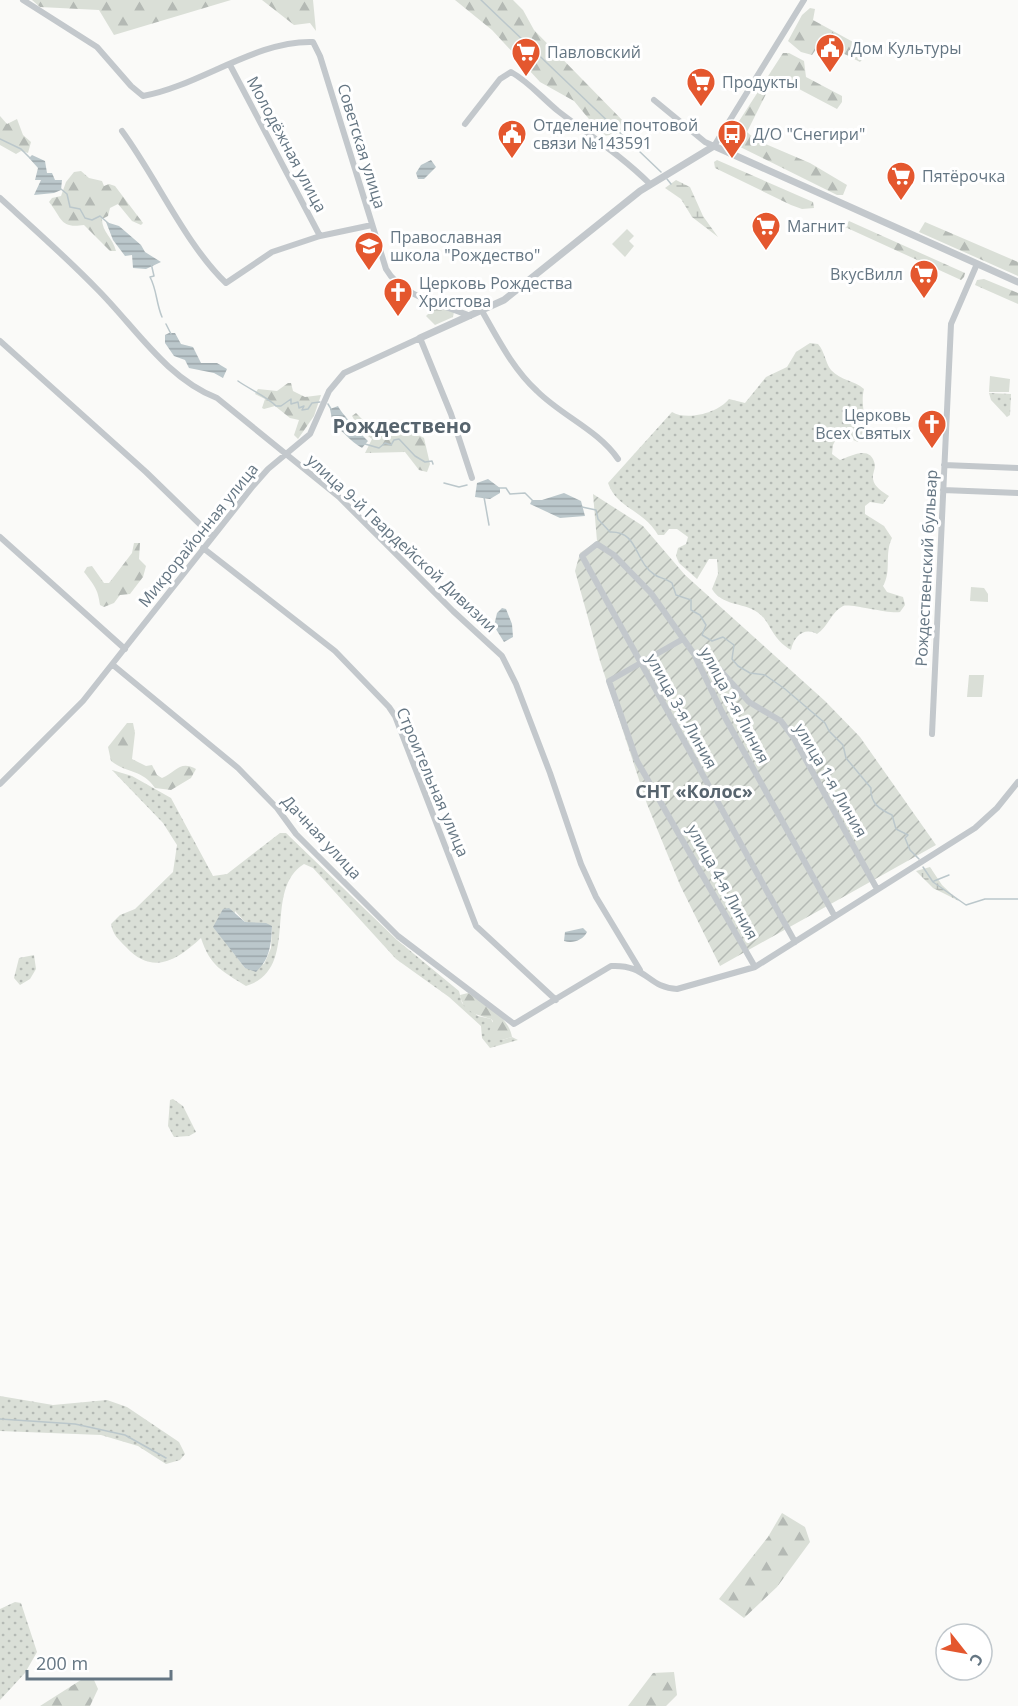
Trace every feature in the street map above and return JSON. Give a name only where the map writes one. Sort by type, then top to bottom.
[{"type":"street","name":"Молодёжная улица","points":[[23,0],[97,47],[131,86],[143,96],[302,41],[313,42]]},
{"type":"street","points":[[714,146],[804,0]]},
{"type":"street","name":"Советская улица","points":[[313,42],[320,56],[386,269],[396,282],[422,297],[470,316]]},
{"type":"street","name":"Молодёжная улица","points":[[230,65],[320,236]]},
{"type":"street","points":[[465,124],[500,79],[511,72],[521,77],[556,109],[626,160],[650,184]]},
{"type":"street","points":[[654,100],[705,142],[1018,282]]},
{"type":"street","points":[[123,131],[149,167],[205,259],[226,283],[272,252],[320,236],[372,225]]},
{"type":"street","name":"Микрорайонная улица","points":[[0,784],[75,710],[253,486],[310,434],[329,391],[344,373],[482,311],[523,286],[650,184],[714,146]]},
{"type":"street","name":"улица 9-й Гвардейской Дивизии","points":[[0,198],[97,289],[178,376],[199,391],[217,398],[339,497],[453,611],[502,656],[516,684],[550,773],[581,864],[596,897],[641,971]]},
{"type":"street","name":"Рождественский бульвар","points":[[932,734],[951,324],[977,264]]},
{"type":"street","points":[[482,311],[524,378],[538,393],[609,446],[618,459]]},
{"type":"street","points":[[420,339],[451,414],[472,478]]},
{"type":"street","points":[[0,341],[213,536]]},
{"type":"street","points":[[944,465],[1018,468]]},
{"type":"street","points":[[943,489],[1018,493]]},
{"type":"street","points":[[0,537],[125,649]]},
{"type":"street","name":"улица 2-я Линия","points":[[582,556],[597,544],[614,555],[651,593],[694,654],[722,712],[834,915]]},
{"type":"street","name":"Строительная улица","points":[[203,548],[334,651],[389,707],[395,716],[476,926],[556,1000]]},
{"type":"street","name":"улица 3-я Линия","points":[[582,556],[795,942]]},
{"type":"street","points":[[641,664],[683,639]]},
{"type":"street","name":"улица 1-я Линия","points":[[694,654],[707,656],[749,702],[781,722],[795,740],[877,889]]},
{"type":"street","name":"улица 4-я Линия","points":[[641,664],[609,681],[637,761],[755,967]]},
{"type":"street","name":"Дачная улица","points":[[113,665],[238,768],[277,808],[297,834],[398,936],[514,1024],[556,1000]]},
{"type":"street","points":[[556,1000],[611,966],[629,965],[667,989],[677,989],[755,967],[975,828],[997,808],[1018,782]]},
{"type":"green space","points":[[32,0],[231,0],[114,35],[99,10],[40,7]]},
{"type":"green space","points":[[262,0],[313,0],[316,31],[310,23],[294,25]]},
{"type":"green space","points":[[455,0],[513,0],[523,10],[534,30],[626,124],[617,134],[603,136],[574,101],[540,82],[492,30]]},
{"type":"green space","points":[[810,8],[815,9],[813,20],[864,48],[867,54],[860,62],[825,44],[819,45],[812,55],[801,52],[788,41],[802,15]]},
{"type":"green space","points":[[783,53],[789,53],[804,61],[806,77],[842,96],[842,102],[837,109],[780,79],[771,84],[747,132],[756,140],[810,163],[847,185],[843,195],[837,195],[730,142],[732,132]]},
{"type":"green space","points":[[0,116],[7,124],[17,119],[23,135],[31,142],[28,153],[21,151],[16,154],[0,145]]},
{"type":"green space","points":[[717,160],[813,202],[814,208],[802,209],[791,205],[715,168],[714,162]]},
{"type":"green space","points":[[81,171],[89,178],[102,181],[104,186],[109,184],[115,186],[143,223],[141,225],[132,221],[118,204],[110,208],[108,216],[102,219],[102,224],[116,251],[110,251],[84,225],[66,224],[49,202],[52,198],[61,196],[66,182],[74,172]]},
{"type":"green space","points":[[676,180],[690,187],[703,216],[718,237],[692,217],[681,199],[665,188]]},
{"type":"green space","points":[[849,221],[965,273],[964,277],[961,280],[845,227]]},
{"type":"green space","points":[[925,222],[1018,262],[1018,276],[919,232]]},
{"type":"green space","points":[[627,229],[634,236],[629,241],[634,246],[625,257],[612,244]]},
{"type":"green space","points":[[984,279],[1018,293],[1018,304],[975,285],[977,280]]},
{"type":"green space","points":[[436,306],[454,312],[453,317],[435,325],[426,316]]},
{"type":"green space","points":[[810,343],[818,344],[835,374],[864,389],[862,434],[858,442],[844,436],[837,437],[832,454],[840,460],[865,453],[873,459],[874,482],[889,496],[883,504],[870,502],[865,506],[865,514],[884,526],[892,538],[888,550],[886,580],[883,586],[887,592],[903,597],[905,605],[900,612],[843,606],[817,634],[804,632],[800,634],[791,650],[779,640],[757,612],[727,601],[716,594],[712,589],[718,574],[717,559],[709,559],[697,579],[679,563],[676,556],[678,548],[686,544],[688,537],[677,529],[669,529],[664,535],[658,535],[652,526],[612,492],[608,483],[672,412],[678,415],[694,416],[710,412],[729,399],[745,403],[766,377],[787,367],[796,352]]},
{"type":"green space","points":[[990,376],[1010,379],[1009,392],[989,392]]},
{"type":"green space","points":[[291,383],[293,391],[305,397],[321,395],[314,416],[298,439],[294,435],[299,420],[290,418],[275,406],[262,408],[265,399],[255,394],[258,389],[277,391]]},
{"type":"green space","points":[[989,393],[1011,394],[1010,415],[1007,417],[991,400]]},
{"type":"green space","points":[[356,413],[368,425],[381,428],[391,436],[409,430],[424,438],[430,464],[427,472],[419,470],[405,452],[365,453],[372,439],[361,431],[352,416]]},
{"type":"green space","name":"СНТ «Колос»","points":[[593,494],[643,526],[685,575],[825,701],[860,737],[936,845],[720,966],[680,885],[647,804],[600,661],[575,571],[580,553],[597,541]]},
{"type":"green space","points":[[134,543],[140,543],[139,559],[146,566],[143,577],[130,594],[120,595],[114,603],[104,607],[100,605],[95,587],[84,572],[87,567],[92,566],[104,583],[109,583],[132,553]]},
{"type":"green space","points":[[971,587],[984,588],[988,594],[988,602],[970,601]]},
{"type":"green space","points":[[969,675],[984,675],[982,697],[967,697]]},
{"type":"green space","points":[[127,723],[133,723],[135,733],[132,759],[146,766],[152,765],[157,775],[162,778],[182,766],[191,767],[196,769],[191,778],[171,790],[155,788],[145,778],[111,761],[108,747]]},
{"type":"green space","points":[[112,770],[132,776],[171,798],[213,876],[227,874],[280,833],[286,833],[397,940],[459,991],[462,1003],[478,1016],[491,1019],[502,1040],[512,1037],[518,1040],[490,1048],[482,1038],[481,1026],[449,997],[396,959],[313,868],[304,864],[291,876],[285,892],[278,947],[273,964],[263,977],[246,986],[230,976],[213,962],[201,938],[183,953],[165,962],[155,963],[136,956],[116,937],[111,924],[120,915],[135,909],[173,872],[177,845],[163,823]],"holes":[[[235,911],[245,922],[272,927],[271,948],[264,964],[245,968],[232,951]]]},
{"type":"green space","points":[[930,867],[942,885],[959,901],[933,888],[916,871]]},
{"type":"green space","points":[[34,955],[36,969],[30,979],[20,985],[14,978],[19,958]]},
{"type":"green space","points":[[468,993],[501,1017],[512,1037],[502,1040],[493,1038],[489,1032],[493,1021],[471,1012],[464,1005],[460,995]]},
{"type":"green space","points":[[173,1099],[183,1106],[196,1132],[189,1136],[174,1137],[168,1126],[170,1100]]},
{"type":"green space","points":[[0,1396],[53,1405],[107,1400],[127,1407],[179,1442],[185,1454],[180,1460],[166,1464],[138,1446],[101,1435],[0,1431]]},
{"type":"green space","points":[[782,1513],[805,1527],[810,1542],[777,1587],[744,1618],[719,1599],[768,1537]]},
{"type":"green space","points":[[15,1602],[21,1603],[37,1652],[25,1673],[0,1700],[0,1609]]},
{"type":"green space","points":[[674,1672],[677,1695],[666,1706],[628,1706],[653,1673]]},
{"type":"green space","points":[[84,1678],[94,1680],[98,1689],[90,1706],[40,1706]]},
{"type":"shaded area","points":[[32,155],[45,161],[47,173],[52,173],[55,180],[62,180],[61,190],[34,195],[41,180],[35,180],[38,168],[29,158]]},
{"type":"shaded area","points":[[431,160],[436,167],[424,179],[418,179],[416,173],[421,165]]},
{"type":"shaded area","points":[[106,222],[119,226],[141,245],[145,252],[161,262],[146,269],[133,268],[132,255],[125,256],[113,240]]},
{"type":"shaded area","points":[[175,333],[181,344],[193,347],[201,363],[217,363],[227,369],[223,378],[214,373],[189,368],[185,360],[174,356],[165,343],[165,335]]},
{"type":"shaded area","points":[[338,406],[368,441],[362,448],[333,424],[330,409]]},
{"type":"shaded area","points":[[488,479],[500,488],[500,493],[490,499],[475,497],[477,483]]},
{"type":"shaded area","points":[[564,493],[581,501],[585,516],[560,518],[530,504],[532,500],[542,500]]},
{"type":"shaded area","points":[[502,608],[506,609],[512,624],[513,637],[504,642],[494,626],[497,613]]},
{"type":"shaded area","points":[[229,908],[245,922],[266,923],[272,926],[269,951],[256,972],[245,968],[213,927],[223,909]]},
{"type":"shaded area","points":[[583,928],[587,932],[580,939],[574,942],[564,941],[565,932]]},
{"type":"waterway","points":[[481,0],[661,172]]},
{"type":"waterway","points":[[0,139],[21,149],[30,158]]},
{"type":"waterway","points":[[667,179],[671,184]]},
{"type":"waterway","points":[[61,189],[67,194],[70,207],[80,209],[85,218],[92,220],[100,216],[108,223]]},
{"type":"waterway","points":[[151,263],[154,276],[150,277],[162,317]]},
{"type":"waterway","points":[[166,324],[171,334]]},
{"type":"waterway","points":[[238,381],[276,406],[281,406],[291,399],[291,404],[298,402],[299,408],[304,406],[302,410],[308,409],[312,403],[320,402]]},
{"type":"waterway","points":[[328,404],[331,409]]},
{"type":"waterway","points":[[365,444],[379,448],[385,443],[391,445],[394,440],[399,439],[415,456],[425,462],[432,461],[433,464]]},
{"type":"waterway","points":[[444,483],[459,487],[467,485]]},
{"type":"waterway","points":[[499,488],[506,488],[510,494],[525,493],[533,501]]},
{"type":"waterway","points":[[484,497],[489,525]]},
{"type":"waterway","points":[[582,507],[596,510],[598,519],[610,532],[626,536],[648,569],[672,583],[676,595],[691,600],[691,610],[700,615],[706,625],[702,635],[712,641],[723,637],[734,645],[732,659],[738,666],[750,673],[765,675],[825,723],[829,731],[843,745],[846,758],[871,788],[874,802],[879,808],[892,815],[896,829],[908,835],[905,838],[910,850],[919,859]]},
{"type":"waterway","points":[[923,867],[933,882],[966,905],[985,899],[1018,899]]},
{"type":"waterway","points":[[934,881],[949,875]]},
{"type":"waterway","points":[[0,1419],[75,1424],[125,1435],[166,1458]]},
{"type":"place","name":"Дом Культуры","points":[[830,74]]},
{"type":"place","name":"Павловский","points":[[526,78]]},
{"type":"place","name":"Продукты","points":[[701,108]]},
{"type":"place","name":"Отделение почтовой связи №143591","points":[[512,160]]},
{"type":"place","name":"Д/О \"Снегири\"","points":[[732,160]]},
{"type":"place","name":"Пятёрочка","points":[[901,202]]},
{"type":"place","name":"Магнит","points":[[766,252]]},
{"type":"place","name":"Православная школа \"Рождество\"","points":[[369,272]]},
{"type":"place","name":"ВкусВилл","points":[[924,300]]},
{"type":"place","name":"Церковь Рождества Христова","points":[[398,318]]},
{"type":"place","name":"Церковь Всех Святых","points":[[932,450]]},
{"type":"district","name":"Рождествено","points":[[402,426]]},
{"type":"district","name":"СНТ «Колос»","points":[[694,792]]}]
